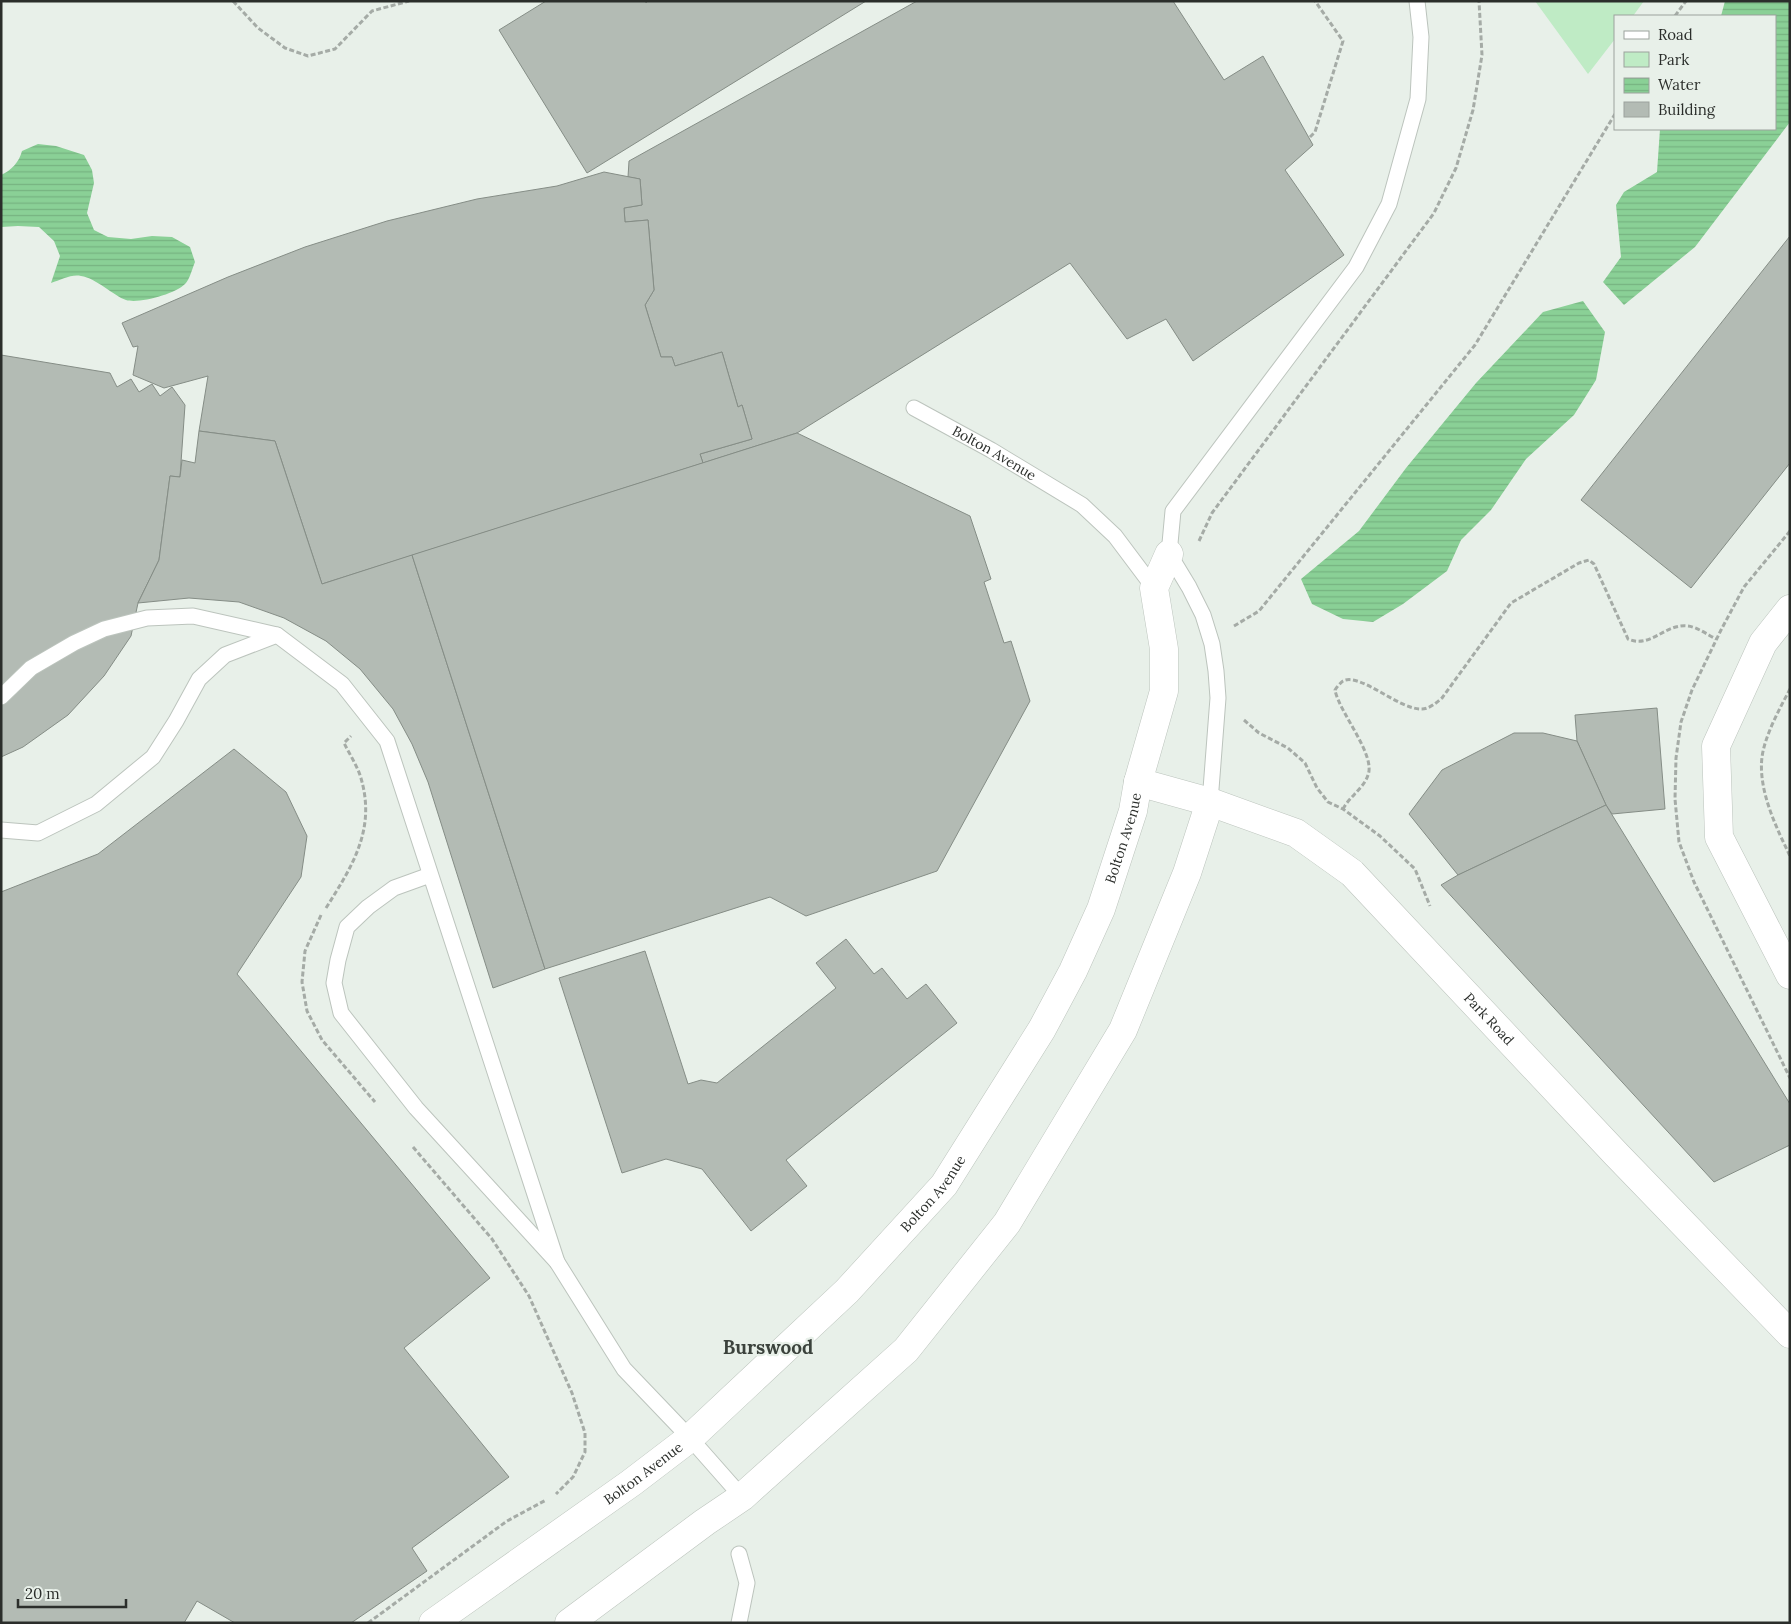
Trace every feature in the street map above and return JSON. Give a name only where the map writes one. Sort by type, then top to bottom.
[{"type":"street","points":[[1154,588],[1170,554]]},
{"type":"street","name":"Bolton Avenue","points":[[433,1623],[631,1483],[690,1438],[847,1291],[944,1184],[1042,1029],[1073,971],[1104,901],[1133,811],[1138,782],[1164,691],[1164,649],[1154,588]]},
{"type":"street","points":[[1790,608],[1763,643],[1716,746],[1719,837],[1790,975]]},
{"type":"street","name":"Park Road","points":[[1138,782],[1210,802],[1296,833],[1352,873],[1616,1154],[1790,1334]]},
{"type":"street","points":[[569,1623],[704,1522],[742,1497],[906,1350],[1008,1223],[1123,1030],[1187,873],[1210,802]]},
{"type":"lane","points":[[1210,802],[1218,698],[1216,672],[1212,644],[1203,615],[1170,554],[1172,510],[1356,267],[1389,204],[1418,99],[1421,37],[1417,1]]},
{"type":"lane","name":"Bolton Avenue","points":[[914,408],[991,450],[1082,505],[1114,536],[1154,588]]},
{"type":"lane","points":[[1,697],[31,668],[74,643],[104,629],[147,618],[193,616],[277,635],[342,684],[387,741],[557,1262]]},
{"type":"lane","points":[[1,830],[38,833],[96,804],[152,757],[176,721],[199,679],[225,655],[277,635]]},
{"type":"lane","points":[[430,875],[394,888],[368,907],[346,927],[334,983],[341,1013],[416,1108],[557,1262],[624,1369],[690,1438],[742,1497]]},
{"type":"lane","points":[[739,1554],[747,1583],[739,1623]]},
{"type":"path","points":[[233,1],[258,28],[285,48],[308,56],[335,49],[372,11],[409,1]]},
{"type":"path","points":[[1310,137],[1315,132],[1343,41],[1315,1]]},
{"type":"path","points":[[1676,15],[1686,1]]},
{"type":"path","points":[[1230,629],[1259,611],[1475,345],[1614,116]]},
{"type":"path","points":[[1342,809],[1369,774],[1368,760],[1361,743],[1337,700],[1335,690],[1343,681],[1353,679],[1414,709],[1423,709],[1433,705],[1442,698],[1511,603],[1579,563],[1588,560],[1594,564],[1628,639],[1637,643],[1647,641],[1670,629],[1687,626],[1716,639]]},
{"type":"path","points":[[1790,689],[1774,719],[1762,757],[1763,788],[1774,823],[1790,856]]},
{"type":"path","points":[[1244,712],[1244,721],[1259,733],[1288,748],[1305,763],[1317,788],[1328,802],[1342,809],[1380,836],[1415,869],[1432,910]]},
{"type":"path","points":[[368,718],[344,743],[360,774],[366,808],[361,844],[350,870],[320,916],[304,950],[302,982],[307,1011],[322,1040],[380,1108]]},
{"type":"path","points":[[412,1146],[492,1239],[530,1296],[572,1393],[585,1433],[585,1452],[572,1476],[554,1496]]},
{"type":"path","points":[[368,1623],[507,1521],[548,1499]]},
{"type":"green space","points":[[1535,1],[1644,1],[1634,15],[1614,15],[1614,40],[1588,74]]},
{"type":"water","points":[[1725,1],[1790,1],[1790,122],[1695,247],[1624,305],[1603,282],[1621,257],[1616,205],[1624,192],[1657,172],[1660,130],[1776,130],[1776,15],[1721,15]]},
{"type":"water","points":[[38,144],[56,146],[84,155],[92,170],[94,183],[87,213],[94,230],[108,237],[131,239],[152,236],[172,237],[190,247],[195,262],[190,277],[185,284],[165,295],[132,301],[121,298],[87,277],[70,277],[51,283],[60,256],[54,241],[39,227],[1,227],[1,175],[14,165],[22,151]]},
{"type":"water","points":[[1583,301],[1605,332],[1596,380],[1574,415],[1526,459],[1491,510],[1461,540],[1447,571],[1403,604],[1373,622],[1343,619],[1312,604],[1301,579],[1359,531],[1406,468],[1476,383],[1543,312]]},
{"type":"building","points":[[546,1],[645,1],[646,3],[648,1],[866,1],[587,173],[499,30]]},
{"type":"building","points":[[917,1],[1173,1],[1224,80],[1263,56],[1313,145],[1285,170],[1344,255],[1193,361],[1166,319],[1127,339],[1070,263],[797,433],[703,463],[700,454],[752,439],[742,405],[738,407],[722,352],[675,366],[672,357],[661,357],[645,305],[654,290],[648,220],[625,222],[624,208],[642,205],[640,179],[628,177],[629,161]]},
{"type":"building","points":[[604,172],[640,179],[642,205],[624,208],[625,222],[648,220],[654,290],[645,305],[661,357],[672,357],[675,366],[722,352],[738,407],[742,405],[752,439],[700,454],[703,463],[322,584],[275,441],[199,431],[208,376],[164,388],[133,375],[138,346],[133,347],[122,323],[228,277],[305,247],[387,221],[477,199],[557,186]]},
{"type":"building","points":[[1790,236],[1790,463],[1691,588],[1581,500]]},
{"type":"building","points":[[1,355],[110,373],[117,387],[131,379],[139,392],[152,384],[160,396],[172,387],[185,405],[180,477],[170,476],[159,560],[138,603],[131,636],[104,676],[68,715],[23,747],[1,757]]},
{"type":"building","points":[[199,431],[275,441],[322,584],[412,555],[545,969],[493,988],[428,782],[412,744],[393,709],[360,669],[326,641],[284,618],[239,602],[189,598],[138,603],[159,560],[170,476],[180,477],[182,460],[195,463]]},
{"type":"building","points":[[797,433],[970,516],[991,579],[984,582],[1004,643],[1011,641],[1030,701],[937,871],[806,916],[770,897],[545,969],[412,555]]},
{"type":"building","points":[[1657,708],[1665,809],[1612,814],[1606,805],[1577,741],[1575,715]]},
{"type":"building","points":[[1514,733],[1543,733],[1577,741],[1606,805],[1458,875],[1409,814],[1442,770]]},
{"type":"building","points":[[234,749],[286,792],[307,836],[301,877],[237,974],[490,1278],[404,1348],[509,1477],[412,1548],[427,1571],[351,1623],[235,1623],[197,1601],[184,1623],[1,1623],[1,892],[98,854]]},
{"type":"building","points":[[1606,805],[1790,1104],[1790,1145],[1714,1182],[1441,885],[1458,875]]},
{"type":"building","points":[[846,939],[874,974],[882,968],[907,999],[926,984],[957,1023],[786,1160],[807,1186],[751,1231],[702,1169],[666,1159],[622,1173],[559,978],[645,951],[688,1084],[701,1080],[717,1083],[836,988],[816,963]]},
{"type":"district","name":"Burswood","points":[[768,1347]]}]
